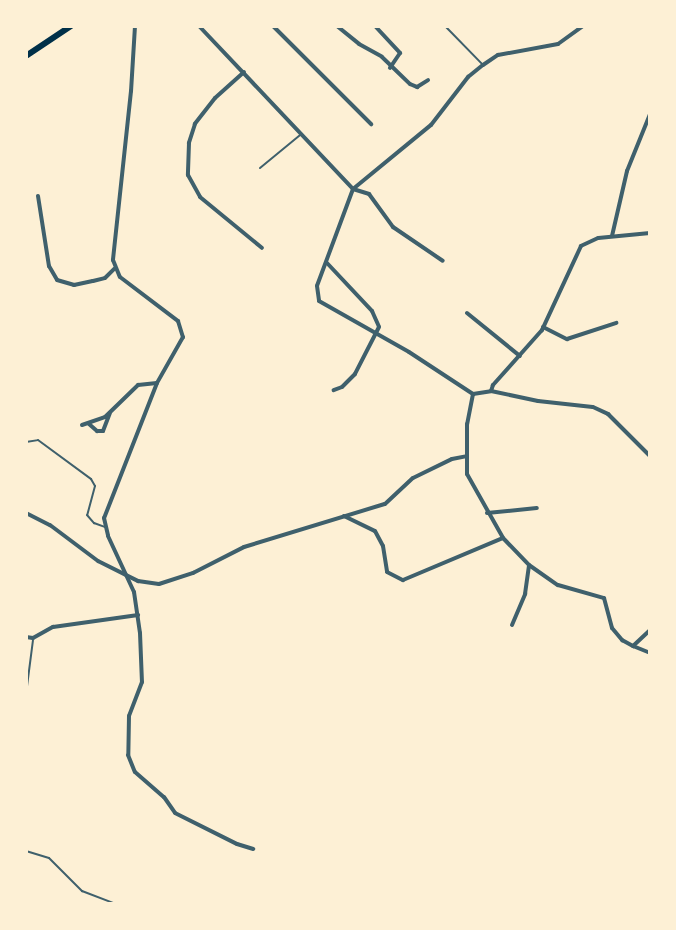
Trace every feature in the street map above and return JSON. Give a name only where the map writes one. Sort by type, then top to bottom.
[{"type":"main road","points":[[26,56],[61,29],[71,26]]},
{"type":"street","points":[[135,26],[131,91],[113,250],[114,270],[170,314],[182,330],[180,345],[157,383],[109,500],[105,527],[134,592],[138,615],[142,682],[129,716],[130,765],[164,797],[175,813],[237,844],[253,849]]},
{"type":"street","points":[[199,26],[353,189],[369,194],[392,227],[443,261]]},
{"type":"street","points":[[273,26],[371,124]]},
{"type":"street","points":[[337,26],[359,44],[382,57],[390,68],[417,87],[428,80]]},
{"type":"street","points":[[375,26],[400,53],[390,68]]},
{"type":"street","points":[[583,26],[558,44],[498,54],[468,77],[431,125],[353,189],[327,264],[317,286],[319,301],[473,394],[490,391],[538,401],[593,407],[608,414],[650,456]]},
{"type":"street","points":[[244,72],[207,106],[195,124],[189,143],[188,175],[200,197],[262,248]]},
{"type":"street","points":[[612,236],[627,171],[650,114]]},
{"type":"street","points":[[38,196],[49,266],[56,280],[74,285],[105,278],[114,270]]},
{"type":"street","points":[[490,391],[493,385],[520,356],[543,327],[576,251],[590,241],[612,236],[650,233]]},
{"type":"street","points":[[327,264],[372,310],[378,320],[377,335],[355,374],[342,387],[334,390]]},
{"type":"street","points":[[467,313],[520,356]]},
{"type":"street","points":[[543,327],[567,339],[616,323]]},
{"type":"street","points":[[89,424],[97,431],[103,430],[110,413],[131,389],[138,384],[157,383]]},
{"type":"street","points":[[473,394],[466,424],[467,474],[487,513],[503,538],[529,565],[558,585],[604,598],[616,635],[633,646],[650,653]]},
{"type":"street","points":[[82,425],[89,424],[110,413]]},
{"type":"street","points":[[26,513],[50,525],[98,561],[138,581],[159,584],[193,573],[235,551],[328,524],[344,516],[385,504],[413,478],[452,459],[467,456]]},
{"type":"street","points":[[487,513],[536,508]]},
{"type":"street","points":[[344,516],[375,531],[383,546],[388,572],[403,580],[503,538]]},
{"type":"street","points":[[512,625],[525,594],[529,565]]},
{"type":"street","points":[[26,637],[34,638],[53,627],[138,615]]},
{"type":"street","points":[[633,646],[650,630]]},
{"type":"lane","points":[[445,26],[483,65]]},
{"type":"lane","points":[[260,168],[300,135]]},
{"type":"lane","points":[[26,442],[38,440],[91,479],[95,486],[86,515],[94,523],[105,527]]},
{"type":"lane","points":[[26,694],[34,638]]},
{"type":"lane","points":[[26,851],[49,858],[82,891],[116,904]]}]
